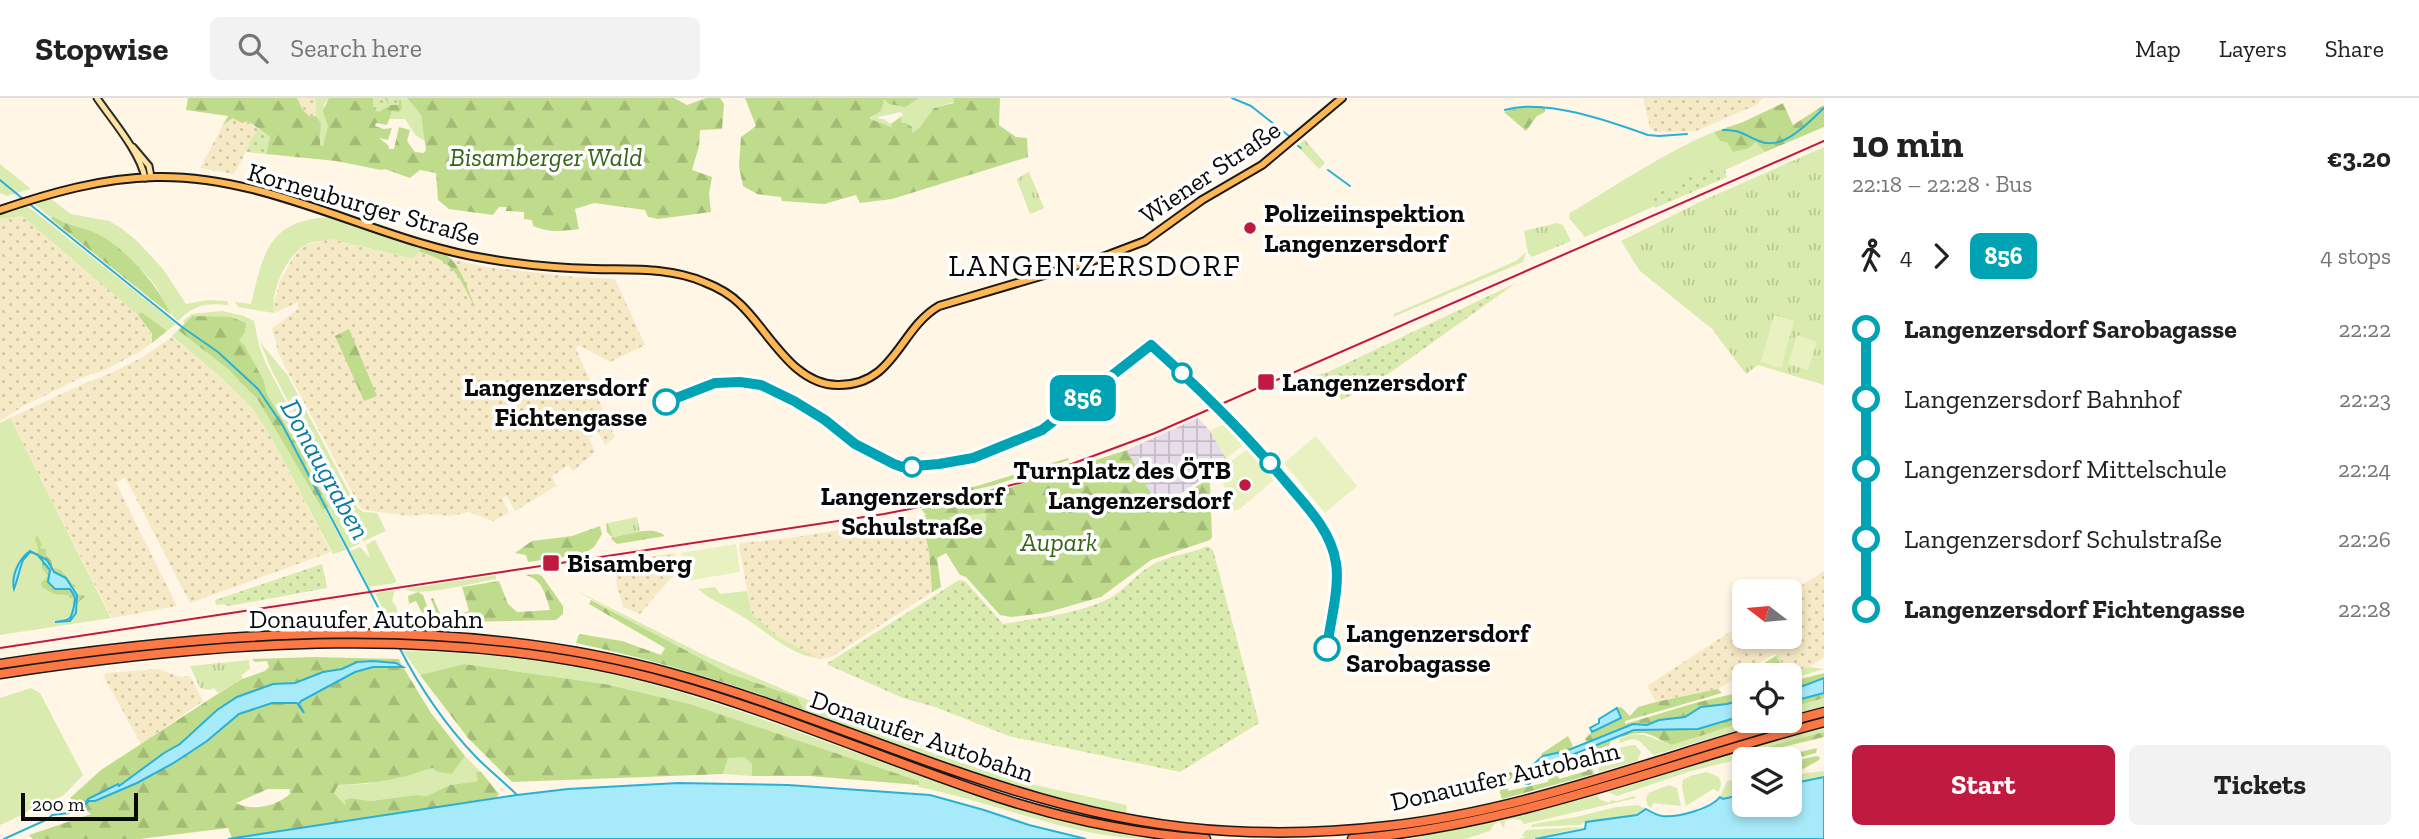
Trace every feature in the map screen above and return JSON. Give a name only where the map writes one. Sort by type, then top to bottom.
[{"type":"highway","name":"Donauufer Autobahn","points":[[0,664],[62,655],[265,637],[379,635],[522,643],[625,661],[723,689],[981,781],[1060,805],[1145,822],[1233,832],[1310,832],[1390,826],[1458,814],[1549,792],[1824,712]]},
{"type":"highway","name":"Donauufer Autobahn","points":[[0,674],[131,656],[251,647],[414,645],[509,651],[622,670],[722,698],[978,791],[1048,811],[1142,832],[1206,839]]},
{"type":"highway","name":"Donauufer Autobahn","points":[[1352,839],[1391,836],[1464,823],[1540,805],[1824,722]]},
{"type":"main road","points":[[97,98],[126,140],[149,166],[148,177]]},
{"type":"main road","name":"Wiener Straße","points":[[1090,261],[1130,248],[1155,235],[1202,200],[1262,165],[1342,98]]},
{"type":"main road","name":"Korneuburger Straße","points":[[0,210],[92,184],[148,177],[192,179],[248,189],[418,243],[476,257],[566,268],[660,271],[690,276],[733,298],[796,368],[815,380],[834,385],[858,383],[881,370],[892,360],[923,317],[939,306],[1090,261]]},
{"type":"shaded area","points":[[297,98],[316,98],[316,116],[310,118]]},
{"type":"shaded area","points":[[1643,98],[1763,98],[1756,105],[1696,131],[1655,132],[1650,127]]},
{"type":"shaded area","points":[[233,118],[248,121],[258,129],[234,174],[200,168],[223,125]]},
{"type":"shaded area","points":[[22,216],[136,312],[154,339],[139,352],[25,405],[0,421],[0,219]]},
{"type":"shaded area","points":[[331,239],[413,259],[420,252],[440,258],[455,271],[470,298],[457,268],[450,259],[485,267],[615,279],[645,345],[610,362],[579,345],[576,349],[615,437],[605,445],[598,432],[589,438],[595,452],[573,471],[569,465],[552,476],[556,486],[515,511],[507,496],[502,498],[509,513],[493,521],[469,512],[451,516],[409,516],[364,510],[279,355],[272,328],[298,309],[298,302],[274,313],[273,306],[280,281],[295,254],[305,245]]},
{"type":"shaded area","points":[[172,337],[223,378],[253,409],[271,437],[331,552],[190,603],[125,477],[116,483],[177,606],[112,618],[10,418],[143,357]]},
{"type":"shaded area","points":[[1198,418],[1210,431],[1228,461],[1160,510],[1127,450]]},
{"type":"shaded area","points":[[921,517],[929,550],[932,592],[833,656],[819,659],[787,643],[752,614],[739,547],[741,543]]},
{"type":"shaded area","points":[[675,553],[678,573],[640,614],[623,607],[617,586],[615,562]]},
{"type":"shaded area","points":[[1824,571],[1824,657],[1802,669],[1802,663],[1782,663],[1777,652],[1759,663],[1732,663],[1732,680],[1718,689],[1656,702],[1647,686],[1732,630],[1732,649],[1802,649],[1802,585]]},
{"type":"shaded area","points":[[157,669],[181,677],[190,676],[203,701],[141,744],[103,675]]},
{"type":"green space","name":"Bisamberger Wald","points":[[188,98],[297,98],[303,110],[310,117],[316,116],[321,123],[320,145],[323,146],[328,126],[323,111],[329,98],[373,98],[374,110],[389,106],[384,98],[388,98],[390,105],[399,104],[398,100],[401,99],[402,109],[398,112],[392,111],[387,125],[376,123],[375,126],[384,129],[392,128],[388,140],[379,138],[389,149],[394,149],[399,127],[410,130],[407,141],[415,152],[424,153],[426,150],[421,115],[407,98],[674,98],[687,105],[706,98],[720,98],[724,104],[722,129],[700,130],[699,146],[692,170],[712,177],[709,194],[711,212],[658,219],[648,217],[645,210],[594,203],[575,209],[579,229],[556,231],[533,226],[532,220],[524,219],[524,212],[506,211],[506,207],[499,207],[493,215],[449,209],[438,200],[436,173],[420,170],[410,178],[385,169],[266,154],[270,137],[248,121],[242,123],[233,118],[223,125],[228,116],[186,110]]},
{"type":"green space","points":[[316,98],[329,98],[324,105],[328,126],[324,146],[320,145],[321,123],[316,116]]},
{"type":"green space","points":[[373,98],[384,98],[389,105],[388,98],[405,98],[398,100],[399,105],[392,104],[379,112],[374,110]]},
{"type":"green space","points":[[407,98],[421,115],[425,141],[415,135],[405,119],[389,119],[392,110],[402,109],[401,99]]},
{"type":"green space","points":[[745,98],[919,98],[906,107],[889,104],[884,99],[881,111],[870,119],[891,127],[892,123],[902,116],[901,123],[912,127],[912,133],[934,108],[954,103],[953,98],[1000,98],[999,125],[1016,137],[1027,138],[1028,157],[892,199],[860,203],[856,195],[824,204],[782,201],[781,197],[757,194],[743,186],[739,166],[741,137],[756,126]]},
{"type":"green space","points":[[919,98],[953,98],[954,102],[934,108],[911,134],[900,123],[903,115],[901,112],[878,117],[892,123],[891,127],[870,120],[884,99],[906,107]]},
{"type":"green space","points":[[1783,103],[1793,125],[1824,105],[1824,127],[1765,152],[1756,142],[1749,148],[1733,152],[1727,142],[1720,141],[1714,132],[1743,122]]},
{"type":"green space","points":[[1523,106],[1542,106],[1545,109],[1526,131],[1504,112]]},
{"type":"green space","points":[[258,129],[270,137],[266,154],[246,152]]},
{"type":"green space","points":[[1714,132],[1720,141],[1756,141],[1765,152],[1725,170],[1705,170],[1652,196],[1655,206],[1585,237],[1569,218],[1570,213],[1640,170]]},
{"type":"green space","points":[[1305,140],[1325,163],[1319,169],[1297,146]]},
{"type":"green space","points":[[1824,147],[1824,385],[1758,365],[1746,374],[1712,329],[1639,270],[1621,241],[1704,200]]},
{"type":"green space","points":[[0,164],[31,189],[7,196],[0,193]]},
{"type":"green space","points":[[1705,170],[1725,170],[1727,177],[1655,208],[1651,196]]},
{"type":"green space","points":[[1029,172],[1044,208],[1030,214],[1017,180]]},
{"type":"green space","points":[[51,199],[71,214],[109,221],[121,228],[163,269],[186,304],[208,300],[227,301],[229,305],[201,306],[178,321],[155,285],[121,251],[102,237],[54,216],[51,218],[33,203]]},
{"type":"green space","points":[[26,205],[176,324],[167,331],[141,313],[138,315],[22,216],[0,219],[0,213]]},
{"type":"green space","points":[[53,216],[105,238],[128,256],[158,291],[171,315],[51,219]]},
{"type":"green space","points":[[334,217],[418,244],[420,252],[413,259],[331,239],[311,242],[298,250],[281,275],[274,295],[274,313],[238,307],[235,302],[251,304],[266,253],[283,231],[312,219]]},
{"type":"green space","points":[[1557,223],[1563,225],[1571,241],[1532,257],[1528,253],[1524,231]]},
{"type":"green space","points":[[419,247],[440,252],[451,259],[462,276],[476,309],[449,266],[442,260],[420,252]]},
{"type":"green space","points":[[1526,252],[1523,262],[1393,317],[1394,314],[1516,261]]},
{"type":"green space","points":[[1516,283],[1370,387],[1341,400],[1331,381],[1314,388],[1309,377],[1328,372]]},
{"type":"green space","points":[[222,311],[254,321],[266,364],[357,535],[359,544],[348,549],[306,466],[306,460],[267,394],[264,381],[239,341],[245,332],[192,316],[185,323],[183,321],[192,314]]},
{"type":"green space","points":[[141,312],[167,331],[152,343],[152,334],[138,315]]},
{"type":"green space","points":[[1774,315],[1794,321],[1781,368],[1761,362]]},
{"type":"green space","points":[[192,316],[231,317],[246,323],[245,332],[239,341],[244,345],[264,381],[267,394],[306,460],[306,466],[329,507],[323,510],[258,400],[228,369],[178,330]]},
{"type":"green space","points":[[349,329],[377,396],[364,401],[335,336]]},
{"type":"green space","points":[[178,330],[228,369],[258,400],[323,510],[325,509],[346,550],[333,554],[271,437],[253,409],[222,378],[172,336]]},
{"type":"green space","points":[[1797,335],[1817,342],[1808,370],[1788,364]]},
{"type":"green space","points":[[260,342],[288,376],[357,507],[363,512],[377,513],[386,531],[364,541],[361,539],[272,371]]},
{"type":"green space","points":[[10,418],[111,618],[0,635],[0,423]]},
{"type":"green space","points":[[1228,422],[1247,442],[1226,459],[1210,431]]},
{"type":"green space","points":[[1316,436],[1357,486],[1325,513],[1284,463]]},
{"type":"green space","name":"Turnplatz des ÖTB Langenzersdorf","points":[[1250,447],[1276,478],[1234,511],[1219,473]]},
{"type":"green space","name":"Aupark","points":[[1127,450],[1160,510],[1205,481],[1210,483],[1210,540],[1151,560],[1101,597],[1045,613],[1011,617],[1000,615],[966,577],[960,575],[946,553],[937,558],[941,587],[932,592],[929,551],[921,517],[926,515],[921,509],[993,493]]},
{"type":"green space","points":[[1068,458],[1069,460],[995,485],[925,501],[925,498],[977,486]]},
{"type":"green space","points":[[987,513],[984,532],[949,522],[949,517]]},
{"type":"green space","points":[[637,517],[640,532],[613,537],[608,523]]},
{"type":"green space","points":[[608,523],[613,537],[647,531],[665,536],[617,544],[607,532]]},
{"type":"green space","points":[[600,526],[602,534],[594,547],[584,554],[528,562],[526,555],[515,553],[532,541],[572,536]]},
{"type":"green space","points":[[37,535],[42,545],[40,548],[46,549],[46,556],[51,560],[53,568],[61,570],[71,583],[77,586],[73,588],[77,594],[85,596],[77,604],[73,603],[75,598],[69,598],[69,595],[54,594],[42,587],[41,583],[48,576],[42,568],[42,560],[38,558],[35,539]]},
{"type":"green space","points":[[375,540],[396,580],[395,583],[369,587],[350,551],[360,547],[370,558],[366,545]]},
{"type":"green space","points":[[736,544],[740,572],[686,581],[681,553]]},
{"type":"green space","points":[[1208,546],[1213,550],[1259,723],[1180,772],[1009,736],[935,707],[903,698],[826,664],[959,580],[965,581],[1003,624],[1054,616],[1092,606],[1110,598],[1157,562]]},
{"type":"green space","points":[[322,564],[327,588],[229,606],[216,605],[215,600]]},
{"type":"green space","points":[[496,575],[496,579],[449,588],[422,592],[405,589]]},
{"type":"green space","points":[[525,575],[542,576],[563,606],[563,614],[556,620],[461,622],[459,629],[417,627],[417,621],[425,619],[416,601],[409,604],[408,596],[418,592],[423,595],[432,621],[440,624],[431,599],[433,598],[443,620],[469,611],[462,587],[499,581],[508,604],[517,612],[550,610],[539,584]]},
{"type":"green space","points":[[715,587],[720,594],[747,591],[752,614],[778,637],[816,658],[787,647],[698,589]]},
{"type":"green space","points":[[571,588],[708,657],[927,751],[1016,781],[1127,805],[1126,814],[1020,788],[929,758],[804,710],[797,697],[727,672]]},
{"type":"green space","points":[[395,590],[392,601],[400,623],[413,629],[393,629],[375,593]]},
{"type":"green space","points":[[591,600],[726,672],[797,697],[804,710],[691,672],[576,643],[579,634],[622,641],[661,655],[665,648],[589,604]]},
{"type":"green space","points":[[403,651],[477,654],[551,663],[660,686],[1036,813],[1153,839],[1064,827],[918,787],[919,781],[690,704],[605,684],[464,664],[420,675]]},
{"type":"green space","points":[[1776,656],[1780,663],[1764,663]]},
{"type":"green space","points":[[252,659],[399,659],[401,664],[357,662],[295,683],[273,684],[237,697],[187,736],[180,745],[164,753],[119,786],[88,799],[85,805],[88,801],[95,801],[137,783],[172,764],[207,741],[239,714],[272,703],[297,703],[300,708],[301,701],[355,672],[373,667],[403,667],[431,713],[465,756],[452,774],[438,772],[433,768],[389,780],[338,785],[334,793],[346,806],[345,800],[351,798],[370,801],[427,796],[450,785],[478,781],[476,772],[481,772],[499,794],[496,798],[232,838],[228,828],[139,839],[33,839],[29,835],[91,814],[70,798],[101,770],[242,679],[269,667],[267,661],[255,662]],"holes":[[[268,789],[290,789],[290,794],[284,798],[264,806],[250,807],[236,803]]]},
{"type":"green space","points":[[249,660],[250,669],[242,675],[242,679],[218,693],[214,688],[200,688],[190,666]]},
{"type":"green space","points":[[464,664],[605,684],[690,704],[919,781],[919,785],[810,776],[752,776],[752,764],[744,757],[728,758],[723,774],[512,782],[468,738],[420,675]]},
{"type":"green space","points":[[1809,667],[1824,669],[1802,676],[1802,669]]},
{"type":"green space","points":[[1824,673],[1824,678],[1802,686],[1802,679]]},
{"type":"green space","points":[[31,688],[40,693],[83,775],[64,795],[0,825],[0,698]]},
{"type":"green space","points":[[1718,689],[1722,693],[1625,721],[1625,724],[1732,694],[1732,703],[1701,707],[1685,717],[1659,720],[1647,725],[1633,724],[1587,742],[1585,739],[1592,732],[1621,718],[1617,708],[1621,707],[1630,716],[1638,707]]},
{"type":"green space","points":[[1824,693],[1824,698],[1802,704],[1802,699]]},
{"type":"green space","points":[[1824,698],[1824,706],[1802,712],[1802,704]]},
{"type":"green space","points":[[1732,719],[1732,726],[1672,745],[1641,733],[1611,741],[1607,749],[1593,755],[1589,748],[1634,730],[1698,729]]},
{"type":"green space","points":[[1732,726],[1732,732],[1654,755],[1640,741],[1632,739],[1620,743],[1619,739],[1641,734],[1672,745]]},
{"type":"green space","points":[[1824,727],[1824,732],[1766,747],[1756,747]]},
{"type":"green space","points":[[1824,732],[1824,737],[1783,747],[1766,747]]},
{"type":"green space","points":[[1568,736],[1573,746],[1566,751],[1543,756],[1541,754]]},
{"type":"green space","points":[[1635,745],[1641,752],[1637,761],[1599,772],[1598,767],[1609,754],[1618,748]]},
{"type":"green space","points":[[1817,748],[1816,753],[1802,757],[1802,751]]},
{"type":"green space","points":[[1583,750],[1586,756],[1558,767],[1559,779],[1587,771],[1590,762],[1594,774],[1502,799],[1501,775],[1511,772],[1514,777],[1507,782],[1508,791],[1548,782],[1554,762]]},
{"type":"green space","points":[[1732,754],[1732,761],[1691,771],[1617,796],[1608,792]]},
{"type":"green space","points":[[465,756],[481,772],[476,773],[478,781],[450,785],[427,796],[370,801],[351,798],[347,808],[334,793],[337,785],[366,784],[433,768],[452,774]]},
{"type":"green space","points":[[1816,756],[1820,757],[1802,769],[1802,759]]},
{"type":"green space","points":[[728,757],[744,757],[752,764],[752,776],[723,774]]},
{"type":"green space","points":[[1824,771],[1824,777],[1802,782],[1802,774]]},
{"type":"green space","points":[[1706,772],[1719,777],[1719,792],[1713,789],[1686,806],[1683,780]]},
{"type":"green space","points":[[1732,780],[1732,797],[1723,799],[1720,797],[1727,781]]},
{"type":"green space","points":[[1669,785],[1677,788],[1681,806],[1653,803],[1652,808],[1648,806],[1648,793]]},
{"type":"green space","points":[[1598,795],[1599,799],[1609,803],[1611,800],[1634,796],[1636,798],[1524,824],[1521,820],[1513,819],[1505,821],[1504,829],[1500,822],[1494,824],[1490,831],[1465,839],[1408,839],[1500,821]]},
{"type":"green space","points":[[1638,805],[1646,809],[1637,815],[1580,825],[1530,827],[1533,824],[1616,807]]},
{"type":"green space","points":[[1584,827],[1531,839],[1519,839],[1525,837],[1522,835],[1526,830]]},
{"type":"water","points":[[30,551],[34,553],[30,552],[23,560],[14,589],[17,568],[22,558]]},
{"type":"water","points":[[38,555],[47,560],[54,572],[66,578],[77,595],[76,613],[70,621],[55,622],[71,617],[74,596],[70,589],[55,589],[48,582],[50,570]]},
{"type":"water","points":[[357,662],[396,663],[403,667],[373,667],[355,672],[301,701],[299,704],[304,713],[297,703],[272,703],[239,714],[207,741],[172,764],[137,783],[95,801],[89,801],[85,805],[88,799],[118,784],[119,786],[180,744],[217,710],[237,697],[273,684],[295,683]]},
{"type":"water","points":[[1824,678],[1824,693],[1802,699],[1802,686]]},
{"type":"water","points":[[1732,703],[1732,719],[1698,729],[1634,730],[1554,762],[1529,784],[1523,783],[1528,769],[1543,756],[1566,751],[1633,724],[1647,725],[1659,720],[1685,717],[1701,707]]},
{"type":"water","points":[[1617,708],[1621,718],[1592,732],[1590,728],[1599,723],[1599,719]]},
{"type":"water","points":[[1824,777],[1824,839],[1535,839],[1585,829],[1586,822],[1637,815],[1646,809],[1662,816],[1684,814],[1701,809],[1720,797],[1732,797],[1732,817],[1802,817],[1802,782]]},
{"type":"water","points":[[678,783],[788,785],[930,795],[1086,839],[228,839],[517,795],[568,789]]},
{"type":"waterway","points":[[1232,98],[1251,106],[1289,136]]},
{"type":"waterway","points":[[1505,110],[1521,107],[1558,109],[1648,135],[1687,134]]},
{"type":"waterway","points":[[1723,130],[1737,131],[1759,141],[1777,142],[1794,134],[1824,108]]},
{"type":"waterway","points":[[1328,170],[1350,186]]},
{"type":"waterway","name":"Donaugraben","points":[[0,180],[23,199]]},
{"type":"waterway","name":"Donaugraben","points":[[27,202],[182,327],[218,352],[258,389],[283,426],[390,630]]},
{"type":"waterway","name":"Donaugraben","points":[[399,647],[424,691],[454,732],[477,758],[517,795]]},
{"type":"waterway","points":[[4,839],[52,815],[69,813],[74,807],[86,804]]},
{"type":"railway","points":[[0,648],[884,514],[955,500],[1023,482],[1155,433],[1824,141]]},
{"type":"bus line","name":"856","points":[[666,402],[715,383],[761,385],[794,401],[825,420],[855,444],[894,464],[902,467],[939,464],[973,458],[1042,430],[1151,345],[1235,424],[1325,531],[1334,551],[1337,570],[1327,648]]},
{"type":"place","name":"Polizeiinspektion Langenzersdorf","points":[[1250,228]]},
{"type":"place","name":"Langenzersdorf","points":[[1266,382]]},
{"type":"place","name":"Langenzersdorf Fichtengasse","points":[[666,402]]},
{"type":"place","name":"Langenzersdorf Schulstraße","points":[[912,467]]},
{"type":"place","name":"Turnplatz des ÖTB Langenzersdorf","points":[[1245,485]]},
{"type":"place","name":"Bisamberg","points":[[551,563]]},
{"type":"place","name":"Langenzersdorf Sarobagasse","points":[[1327,648]]},
{"type":"district","name":"LANGENZERSDORF","points":[[1095,266]]}]
